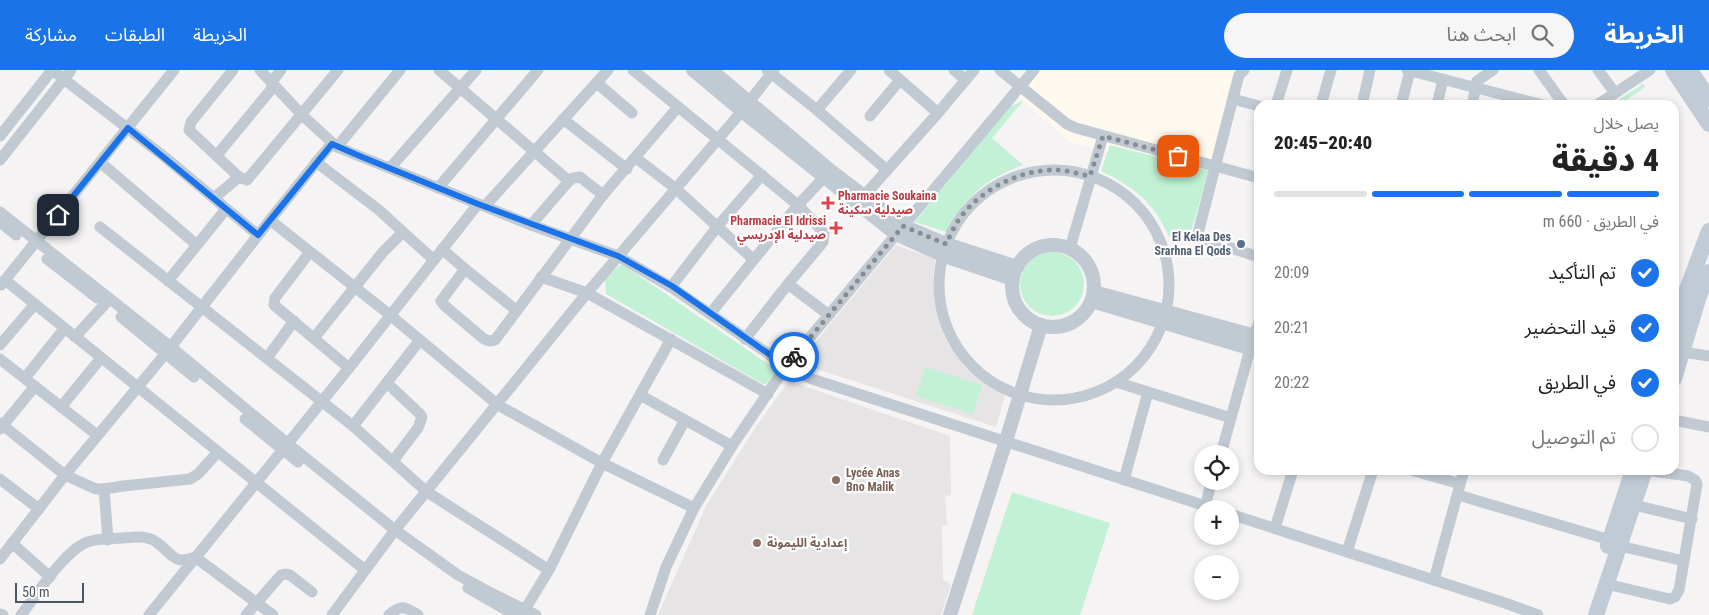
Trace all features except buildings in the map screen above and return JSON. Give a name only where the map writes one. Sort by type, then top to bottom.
[{"type":"main road","points":[[1673,70],[1709,124]]},
{"type":"main road","points":[[1690,70],[1708,96]]},
{"type":"main road","points":[[1679,316],[1709,231]]},
{"type":"main road","points":[[1679,362],[1682,352],[1686,292],[1709,273]]},
{"type":"main road","points":[[1596,615],[1606,584],[1632,475]]},
{"type":"main road","points":[[1584,615],[1615,543],[1634,505],[1643,475]]},
{"type":"street","points":[[0,136],[52,70],[67,74],[128,128],[258,235]]},
{"type":"street","points":[[174,70],[2,283],[35,304],[64,330],[138,387],[365,570]]},
{"type":"street","points":[[233,70],[190,122],[189,126],[192,133],[243,180],[250,177],[338,70]]},
{"type":"street","points":[[260,70],[335,145],[438,188],[618,256],[672,286],[745,339],[786,366],[812,379],[1194,502]]},
{"type":"street","points":[[217,155],[282,70]]},
{"type":"street","points":[[0,559],[97,435],[169,350],[316,162],[335,145],[400,70]]},
{"type":"street","points":[[439,70],[495,120],[569,181]]},
{"type":"street","points":[[390,168],[476,70]]},
{"type":"street","points":[[438,188],[538,70]]},
{"type":"street","points":[[149,615],[349,368],[442,249],[564,120],[608,70]]},
{"type":"street","points":[[633,70],[798,205],[824,233],[822,242],[745,339]]},
{"type":"street","points":[[693,70],[745,107],[899,230],[944,250],[1015,273]]},
{"type":"street","points":[[711,70],[745,107]]},
{"type":"street","points":[[817,110],[851,70]]},
{"type":"street","points":[[888,70],[938,113]]},
{"type":"street","points":[[954,70],[966,80]]},
{"type":"street","points":[[864,196],[974,70]]},
{"type":"street","points":[[1000,70],[1067,124],[1103,136],[1254,176]]},
{"type":"street","points":[[650,615],[666,568],[694,508],[732,446],[786,366],[1034,70]]},
{"type":"street","points":[[1278,100],[1287,70]]},
{"type":"street","points":[[1322,100],[1331,70]]},
{"type":"street","points":[[1363,100],[1370,70]]},
{"type":"street","points":[[1402,100],[1408,70],[1513,100]]},
{"type":"street","points":[[1473,100],[1478,81],[1493,70]]},
{"type":"street","points":[[1539,70],[1560,100]]},
{"type":"street","points":[[1598,70],[1615,93]]},
{"type":"street","points":[[1604,100],[1650,70]]},
{"type":"street","points":[[332,615],[393,533],[587,293],[745,107],[771,71],[887,170]]},
{"type":"street","points":[[1239,72],[1197,237],[1254,254]]},
{"type":"street","points":[[0,160],[67,74]]},
{"type":"street","points":[[1438,100],[1443,79]]},
{"type":"street","points":[[870,116],[900,80]]},
{"type":"street","points":[[597,83],[632,113]]},
{"type":"street","points":[[1233,100],[1254,105]]},
{"type":"street","points":[[464,269],[441,301],[484,339],[495,340],[570,238],[678,107]]},
{"type":"street","points":[[564,120],[627,169]]},
{"type":"street","points":[[1070,248],[1103,136]]},
{"type":"street","points":[[636,158],[675,188],[753,259]]},
{"type":"street","points":[[100,162],[196,245]]},
{"type":"street","points":[[316,162],[378,210],[434,260]]},
{"type":"street","points":[[1056,170],[1090,176],[1111,185],[1129,198],[1145,214],[1157,233],[1166,258],[1169,284],[1165,316],[1152,346],[1136,366],[1116,382],[1085,396],[1069,399],[1052,401],[1018,396],[992,384],[969,365],[952,341],[941,314],[938,284],[944,250],[963,214],[989,190],[1021,175],[1038,172],[1056,170]]},
{"type":"street","points":[[827,174],[864,196],[899,230]]},
{"type":"street","points":[[710,314],[798,205],[827,174]]},
{"type":"street","points":[[672,286],[717,226],[762,175]]},
{"type":"street","points":[[214,198],[239,177]]},
{"type":"street","points":[[531,224],[569,181],[574,178],[580,177],[603,196]]},
{"type":"street","points":[[168,281],[226,209]]},
{"type":"street","points":[[0,212],[104,304],[169,350]]},
{"type":"street","points":[[270,220],[390,315],[498,405],[602,463],[694,508]]},
{"type":"street","points":[[0,222],[34,244],[169,350],[355,506],[457,582],[516,613],[536,615]]},
{"type":"street","points":[[100,227],[353,426],[427,492],[549,570]]},
{"type":"street","points":[[314,338],[383,252],[403,232]]},
{"type":"street","points":[[1055,244],[1070,248],[1085,258],[1093,274],[1093,297],[1083,314],[1071,323],[1056,327],[1041,325],[1028,318],[1018,307],[1013,293],[1015,273],[1026,254],[1040,246],[1055,244]]},
{"type":"street","points":[[442,249],[516,310]]},
{"type":"street","points":[[310,252],[274,301],[277,308],[349,368]]},
{"type":"street","points":[[541,277],[587,293],[768,394]]},
{"type":"street","points":[[788,284],[829,315]]},
{"type":"street","points":[[1093,297],[1254,343]]},
{"type":"street","points":[[0,345],[35,304]]},
{"type":"street","points":[[74,338],[104,304]]},
{"type":"street","points":[[267,358],[294,322]]},
{"type":"street","points":[[950,615],[1041,325]]},
{"type":"street","points":[[25,378],[64,330]]},
{"type":"street","points":[[516,613],[534,595],[549,570],[602,463],[671,339]]},
{"type":"street","points":[[353,426],[420,340]]},
{"type":"street","points":[[1224,445],[1254,346]]},
{"type":"street","points":[[1682,352],[1709,356]]},
{"type":"street","points":[[61,407],[101,358]]},
{"type":"street","points":[[0,359],[97,435]]},
{"type":"street","points":[[1116,382],[1231,418]]},
{"type":"street","points":[[387,383],[422,417],[418,428],[392,461]]},
{"type":"street","points":[[35,386],[1,426],[65,475],[96,489],[190,479],[198,474],[218,452]]},
{"type":"street","points":[[1124,480],[1148,392]]},
{"type":"street","points":[[640,395],[732,446]]},
{"type":"street","points":[[663,460],[685,420]]},
{"type":"street","points":[[1679,421],[1709,427]]},
{"type":"street","points":[[1276,528],[1292,475]]},
{"type":"street","points":[[1348,552],[1371,475]]},
{"type":"street","points":[[1423,475],[1459,490],[1615,543],[1684,561]]},
{"type":"street","points":[[1434,580],[1463,475]]},
{"type":"street","points":[[1606,584],[1670,599],[1675,597],[1679,590],[1697,488],[1695,480],[1688,476],[1679,475]]},
{"type":"street","points":[[1,480],[38,509]]},
{"type":"street","points":[[104,489],[108,540]]},
{"type":"street","points":[[1634,505],[1692,519]]},
{"type":"street","points":[[1239,517],[1538,615]]},
{"type":"street","points":[[21,615],[70,554],[79,546],[92,541],[146,538],[156,542],[178,560],[185,561],[195,557]]},
{"type":"street","points":[[12,543],[50,577]]},
{"type":"street","points":[[195,557],[274,615]]},
{"type":"street","points":[[246,615],[281,575],[290,575],[312,592]]},
{"type":"street","points":[[389,615],[401,607],[418,615]]},
{"type":"shaded area","points":[[1028,70],[1245,70],[1247,72],[1217,181],[1070,142],[1011,90]]},
{"type":"shaded area","points":[[896,245],[935,259],[933,276],[935,304],[946,340],[964,366],[989,387],[1005,395],[996,427],[798,363]]},
{"type":"shaded area","name":"Lycée Anas Bno Malik","points":[[789,381],[950,436],[951,495],[945,496],[947,525],[942,525],[943,580],[951,584],[941,615],[658,615],[706,506],[757,425]]},
{"type":"green space","points":[[1643,84],[1645,87],[1626,100],[1619,100]]},
{"type":"green space","points":[[1023,101],[992,138],[1023,165],[986,183],[969,199],[946,232],[915,222],[1009,107]]},
{"type":"green space","points":[[1110,145],[1209,170],[1188,242],[1169,237],[1157,215],[1142,197],[1124,183],[1101,171]]},
{"type":"green space","points":[[1046,252],[1058,252],[1075,261],[1082,272],[1084,284],[1082,296],[1075,307],[1058,316],[1046,316],[1034,311],[1025,302],[1020,290],[1020,278],[1025,266],[1034,257]]},
{"type":"green space","points":[[622,264],[774,368],[775,373],[766,384],[763,384],[606,294],[605,279]]},
{"type":"green space","points":[[925,367],[982,385],[973,414],[916,396]]},
{"type":"green space","points":[[1012,492],[1110,523],[1080,615],[972,615]]},
{"type":"way so far","points":[[794,357],[903,226],[946,244],[963,214],[989,190],[1021,175],[1038,172],[1056,170],[1090,176],[1103,136],[1178,156]]},
{"type":"place","name":"Pharmacie Soukaina صيدلية سكينة","points":[[828,203]]},
{"type":"place","name":"Pharmacie El Idrissi صيدلية الإدريسي","points":[[836,228]]},
{"type":"place","name":"El Kelaa Des Srarhna El Qods","points":[[1241,244]]},
{"type":"place","name":"Lycée Anas Bno Malik","points":[[836,480]]},
{"type":"place","name":"إعدادية الليمونة","points":[[757,543]]},
{"type":"route","points":[[58,215],[128,128],[258,235],[332,144],[478,204],[618,256],[672,286],[786,366],[794,357]]}]
